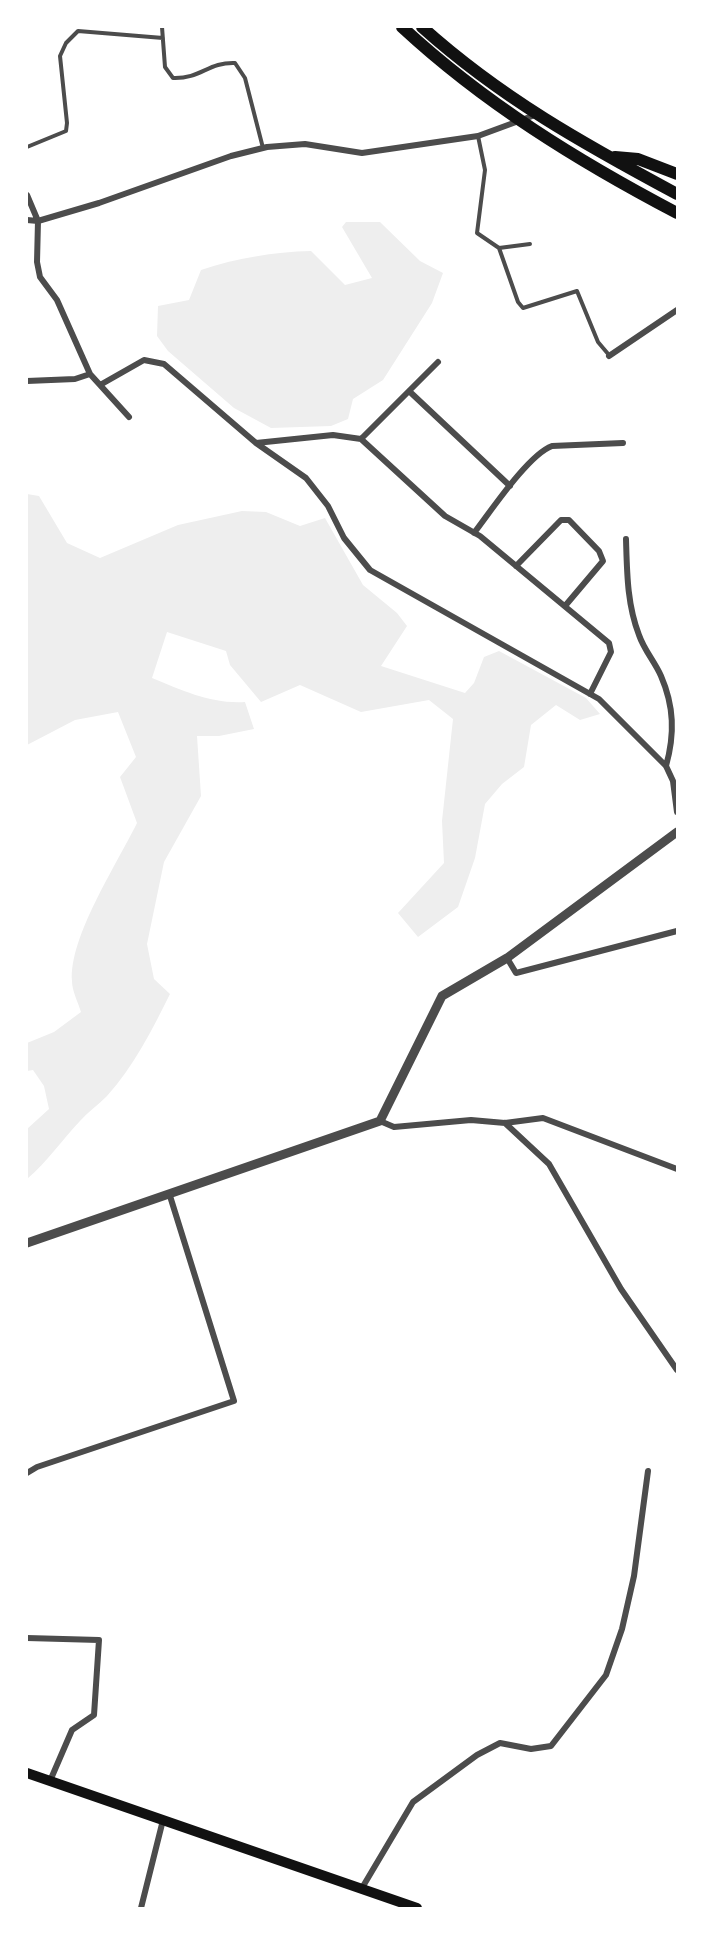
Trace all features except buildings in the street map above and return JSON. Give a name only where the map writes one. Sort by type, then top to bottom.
[{"type":"highway","points":[[402,27],[472,88],[519,122],[677,213]]},
{"type":"highway","points":[[426,28],[468,67],[535,115],[677,194]]},
{"type":"highway","points":[[610,157],[638,159],[677,174]]},
{"type":"main road","points":[[27,1773],[362,1888],[385,1902],[417,1908]]},
{"type":"street","points":[[27,220],[38,221],[99,203],[231,156],[263,148],[305,144],[362,153],[477,136],[535,115]]},
{"type":"street","points":[[27,195],[38,221],[37,262],[40,277],[57,300],[90,374],[129,417]]},
{"type":"street","points":[[609,356],[677,310]]},
{"type":"street","points":[[100,385],[144,360],[164,364],[256,443],[306,478],[328,506],[344,538],[370,570],[600,699],[666,766],[673,781],[677,812]]},
{"type":"street","points":[[362,439],[438,362]]},
{"type":"street","points":[[27,381],[75,379],[90,374]]},
{"type":"street","points":[[409,391],[510,486]]},
{"type":"street","points":[[256,443],[333,435],[362,439],[446,516],[474,533],[609,643],[611,652],[590,694]]},
{"type":"street","points":[[474,533],[510,486],[544,449],[552,446],[623,443]]},
{"type":"street","points":[[516,566],[561,520],[570,520],[599,551],[603,561],[565,606]]},
{"type":"street","points":[[626,539],[627,586],[639,636],[661,676],[674,721],[672,743],[666,766]]},
{"type":"street","points":[[380,1121],[442,996],[507,958],[677,832]]},
{"type":"street","points":[[507,958],[516,973],[677,931]]},
{"type":"street","points":[[27,1243],[171,1196],[380,1121],[394,1127],[471,1120],[505,1123],[543,1118],[677,1169]]},
{"type":"street","points":[[505,1123],[549,1164],[621,1289],[677,1370]]},
{"type":"street","points":[[27,1473],[37,1467],[234,1401],[171,1196]]},
{"type":"street","points":[[362,1888],[413,1802],[477,1755],[500,1743],[531,1749],[551,1746],[606,1675],[622,1629],[634,1576],[648,1471]]},
{"type":"street","points":[[27,1638],[99,1640],[94,1715],[72,1730],[50,1781]]},
{"type":"street","points":[[141,1908],[164,1819]]},
{"type":"lane","points":[[162,27],[165,67],[173,78],[188,78],[221,62],[235,63],[245,78],[263,148]]},
{"type":"lane","points":[[27,147],[66,131],[60,56],[66,43],[78,31],[163,38]]},
{"type":"lane","points":[[477,136],[485,170],[477,233],[499,248],[518,302],[523,308],[577,291],[598,342],[609,356]]},
{"type":"lane","points":[[499,248],[530,244]]},
{"type":"shaded area","points":[[346,222],[380,222],[420,261],[443,273],[432,303],[383,380],[353,399],[348,419],[331,426],[271,428],[234,408],[168,351],[157,336],[158,306],[189,300],[201,270],[228,262],[269,254],[311,251],[345,285],[372,278],[342,227]]},
{"type":"shaded area","points":[[27,494],[39,496],[67,543],[100,558],[178,525],[242,511],[266,512],[300,526],[325,518],[363,585],[397,613],[407,626],[381,666],[465,693],[474,683],[484,657],[499,651],[586,698],[600,714],[580,720],[556,705],[531,725],[524,767],[502,784],[485,804],[475,858],[458,907],[418,937],[398,913],[444,863],[442,821],[453,719],[429,700],[361,712],[300,685],[261,702],[230,665],[226,651],[167,632],[152,678],[209,699],[245,702],[254,729],[219,736],[197,736],[201,796],[164,862],[147,944],[154,979],[170,994],[142,1047],[117,1084],[27,1179],[27,1129],[49,1109],[44,1086],[33,1070],[27,1071],[27,1043],[54,1032],[81,1012],[72,981],[73,963],[78,944],[96,901],[137,823],[120,777],[136,757],[118,712],[75,720],[27,745]]}]
